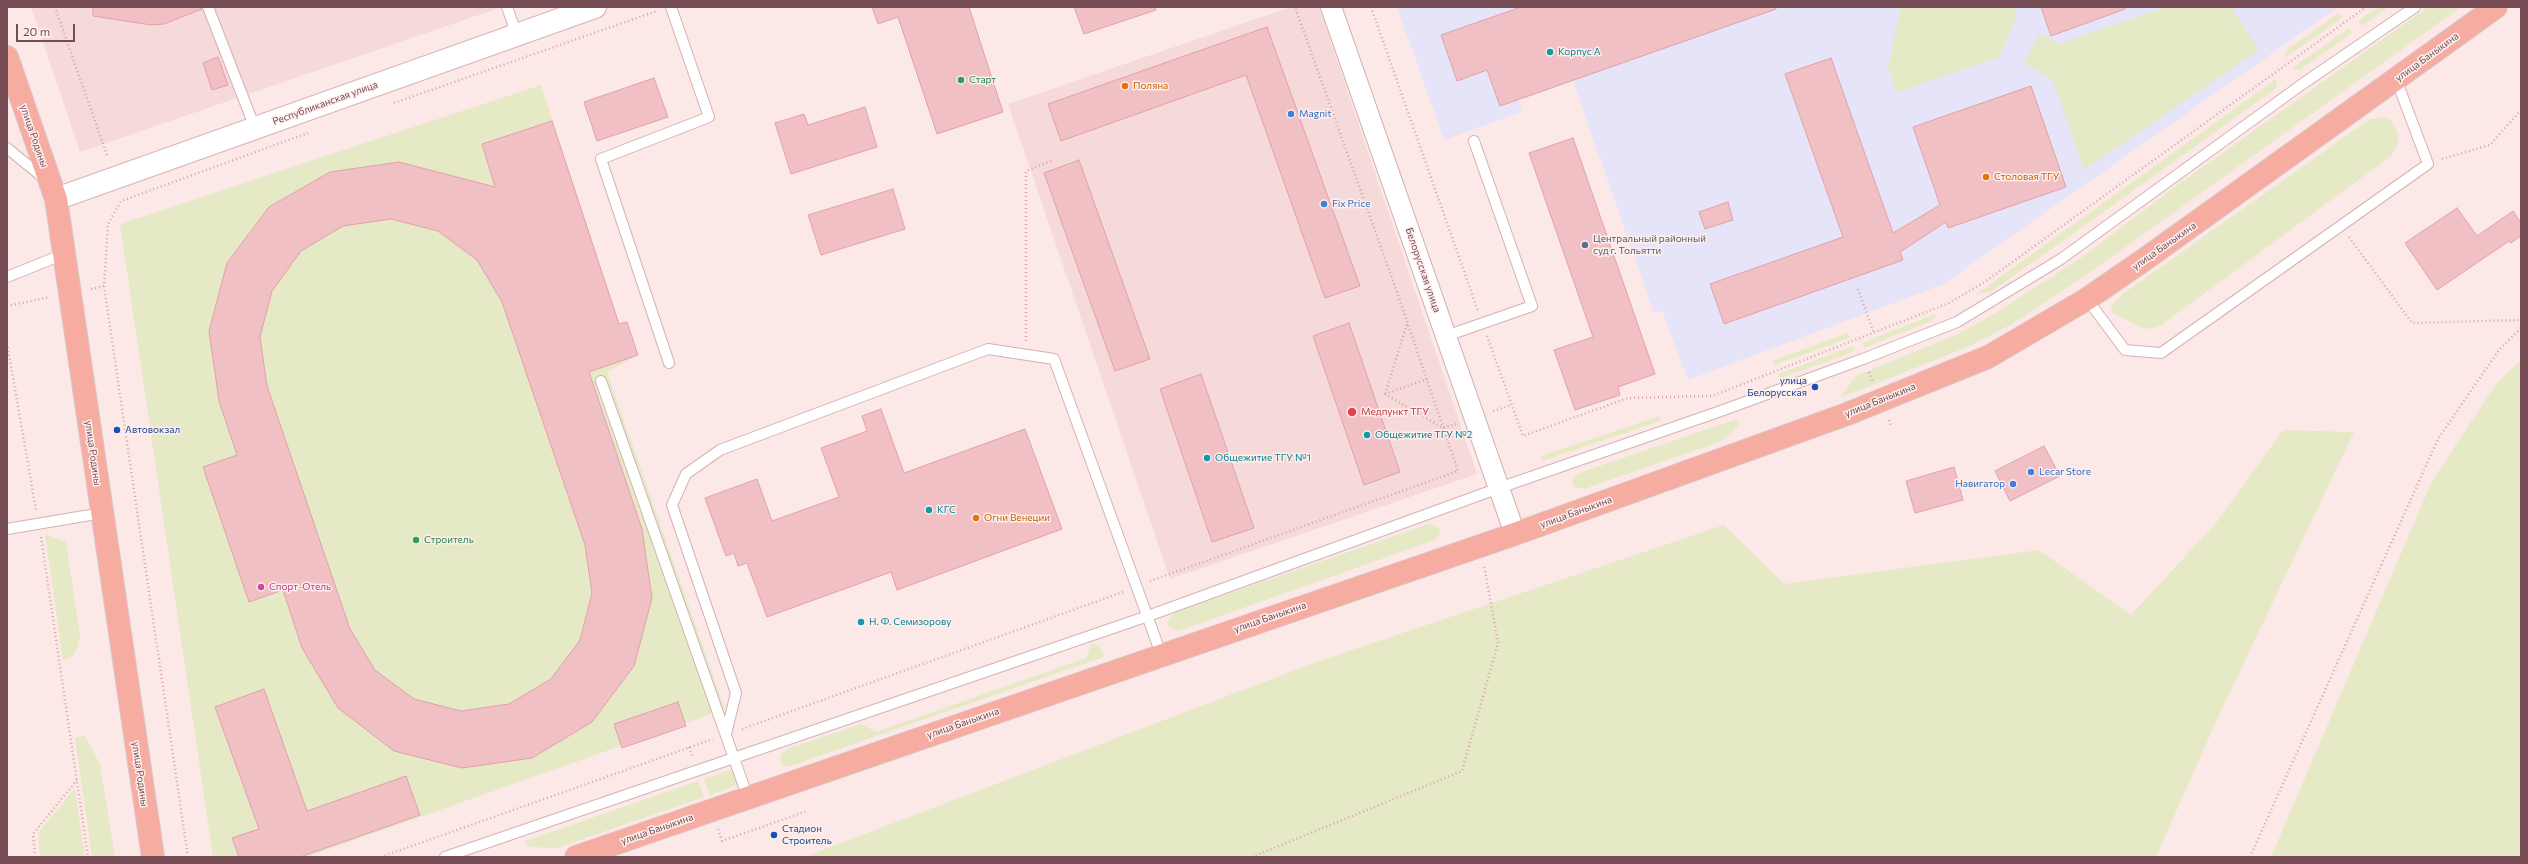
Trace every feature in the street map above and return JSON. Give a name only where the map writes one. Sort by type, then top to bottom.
[{"type":"main road","name":"улица Баныкина","points":[[576,857],[1161,654],[1515,534],[1854,412],[1988,357],[2088,299],[2496,7]]},
{"type":"main road","name":"улица Родины","points":[[7,57],[54,192],[152,857]]},
{"type":"street","name":"Республиканская улица","points":[[54,192],[115,178],[595,7]]},
{"type":"street","name":"Белорусская улица","points":[[1331,7],[1515,534]]},
{"type":"lane","points":[[208,7],[255,128]]},
{"type":"lane","points":[[507,7],[517,35]]},
{"type":"lane","points":[[445,857],[1148,616],[1499,488],[1718,412],[1957,322],[2061,259],[2301,85],[2415,7]]},
{"type":"lane","points":[[666,8],[709,117],[601,159],[670,363]]},
{"type":"lane","points":[[2088,299],[2125,350],[2161,353],[2428,164],[2396,79]]},
{"type":"lane","points":[[1446,336],[1532,306],[1474,141]]},
{"type":"lane","points":[[7,148],[54,192]]},
{"type":"lane","points":[[7,277],[64,254]]},
{"type":"lane","points":[[726,734],[736,693],[672,505],[686,474],[720,450],[988,349],[1054,359],[1161,654]]},
{"type":"lane","points":[[601,381],[748,798]]},
{"type":"lane","points":[[7,529],[102,513]]},
{"type":"path","points":[[55,7],[115,178],[121,201]]},
{"type":"path","points":[[381,857],[1137,586],[1211,558],[1458,471],[1408,323],[1294,7]]},
{"type":"path","points":[[1371,7],[1523,436],[1628,398],[1712,396],[1949,303],[1986,281],[2366,7]]},
{"type":"path","points":[[386,106],[666,8]]},
{"type":"path","points":[[2428,164],[2490,145],[2521,110]]},
{"type":"path","points":[[188,857],[104,286],[108,224],[121,201],[312,132]]},
{"type":"path","points":[[1026,355],[1026,171],[1051,161]]},
{"type":"path","points":[[2341,225],[2412,323],[2521,320]]},
{"type":"path","points":[[1858,289],[1874,333]]},
{"type":"path","points":[[1385,394],[1408,323]]},
{"type":"path","points":[[2250,857],[2438,440],[2499,350],[2521,328]]},
{"type":"path","points":[[7,343],[39,524],[88,857]]},
{"type":"path","points":[[1385,394],[1427,379]]},
{"type":"path","points":[[1385,394],[1443,428]]},
{"type":"path","points":[[1252,857],[1462,771],[1498,643],[1481,545]]},
{"type":"path","points":[[35,857],[33,834],[77,780]]},
{"type":"shaded area","points":[[31,7],[502,7],[80,152]]},
{"type":"shaded area","points":[[1291,7],[1319,7],[1477,474],[1170,579],[1008,104]]},
{"type":"shaded area","points":[[1397,7],[2338,7],[1942,285],[1688,380],[1662,311],[1654,313],[1573,81],[1518,100],[1522,112],[1444,140]]},
{"type":"green space","points":[[1901,7],[2013,7],[2017,17],[1999,57],[1896,93],[1888,67]]},
{"type":"green space","points":[[2166,7],[2231,7],[2259,50],[2084,170],[2053,80],[2024,63],[2040,33],[2059,44]]},
{"type":"green space","points":[[2378,7],[2389,7],[2362,26],[2358,21]]},
{"type":"green space","points":[[2428,7],[2461,7],[2089,273],[2012,324],[1970,346],[1840,398],[1856,376],[1958,334],[1992,315],[2081,258],[2176,186]]},
{"type":"green space","points":[[2339,13],[2342,18],[2285,58],[2286,50]]},
{"type":"green space","points":[[2349,28],[2352,33],[2300,70],[2292,68]]},
{"type":"green space","points":[[2276,79],[2277,85],[2275,89],[2066,239],[1992,291],[1975,295]]},
{"type":"green space","name":"Строитель","points":[[541,85],[619,324],[627,322],[638,355],[607,372],[725,709],[307,857],[213,857],[120,224]]},
{"type":"green space","points":[[2385,117],[2391,120],[2399,135],[2397,146],[2391,156],[2160,326],[2150,329],[2140,327],[2112,313],[2111,306],[2124,293],[2370,119]]},
{"type":"green space","points":[[1938,313],[1931,321],[1864,348],[1862,343]]},
{"type":"green space","points":[[1848,333],[1850,338],[1774,365],[1772,361]]},
{"type":"green space","points":[[1853,346],[1855,351],[1779,379],[1778,374]]},
{"type":"green space","points":[[2521,360],[2521,857],[2271,857],[2432,481],[2496,384]]},
{"type":"green space","points":[[1659,416],[1660,421],[1542,461],[1541,456]]},
{"type":"green space","points":[[1737,419],[1739,425],[1722,441],[1584,489],[1574,487],[1572,481],[1576,474]]},
{"type":"green space","points":[[2283,430],[2354,432],[2219,715],[2156,857],[804,857],[1322,660],[1724,525],[1784,584],[2039,550],[2131,615],[2216,523]]},
{"type":"green space","points":[[1429,524],[1439,528],[1440,534],[1435,540],[1181,630],[1176,631],[1167,625],[1168,620],[1176,612]]},
{"type":"green space","points":[[45,534],[66,542],[80,636],[77,649],[72,657],[63,660]]},
{"type":"green space","points":[[1092,642],[1101,649],[1104,657],[790,766],[784,766],[780,763],[781,754],[787,749],[861,724],[876,732],[1086,658]]},
{"type":"green space","points":[[85,736],[100,764],[115,857],[92,857],[75,738]]},
{"type":"green space","points":[[733,769],[739,784],[710,795],[704,779]]},
{"type":"green space","points":[[698,781],[704,797],[557,848],[527,847],[525,841]]},
{"type":"green space","points":[[75,788],[85,857],[40,857],[38,833]]},
{"type":"building","points":[[93,7],[202,7],[202,9],[164,24],[151,25],[93,16]]},
{"type":"building","points":[[872,7],[969,7],[1003,112],[937,134],[898,17],[878,24]]},
{"type":"building","points":[[1074,7],[1155,7],[1156,10],[1084,34]]},
{"type":"building","name":"Корпус А","points":[[1521,7],[1776,7],[1776,9],[1500,106],[1487,70],[1457,81],[1441,35]]},
{"type":"building","points":[[2041,7],[2125,7],[2125,9],[2051,36]]},
{"type":"building","points":[[1267,27],[1360,286],[1325,298],[1246,75],[1061,141],[1048,104]]},
{"type":"building","points":[[218,57],[228,85],[212,90],[203,63]]},
{"type":"building","points":[[1831,58],[1893,233],[1940,205],[1913,127],[2031,86],[2066,187],[1948,228],[1946,222],[1900,252],[1903,260],[1724,324],[1710,284],[1843,237],[1785,74]]},
{"type":"building","points":[[654,78],[668,117],[597,141],[584,102]]},
{"type":"building","points":[[865,107],[877,147],[791,174],[775,123],[804,114],[808,125]]},
{"type":"building","points":[[552,121],[619,324],[627,322],[638,355],[589,372],[642,529],[652,598],[634,666],[592,722],[532,758],[462,768],[394,751],[338,708],[302,648],[283,590],[249,602],[203,467],[237,455],[219,401],[209,331],[227,263],[269,207],[330,172],[399,162],[495,187],[482,144]],"holes":[[[391,219],[438,231],[477,260],[502,302],[585,545],[592,593],[580,640],[551,679],[509,704],[461,711],[414,699],[375,670],[350,629],[267,386],[260,337],[272,291],[301,251],[343,226]]]},
{"type":"building","name":"Центральный районный суд г. Тольятти","points":[[1573,138],[1655,374],[1618,387],[1620,395],[1575,410],[1554,350],[1593,337],[1529,153]]},
{"type":"building","points":[[1079,160],[1150,359],[1115,371],[1044,173]]},
{"type":"building","points":[[893,189],[905,229],[821,255],[808,215]]},
{"type":"building","points":[[1728,202],[1733,220],[1705,229],[1699,212]]},
{"type":"building","points":[[2457,208],[2477,236],[2513,211],[2521,223],[2521,236],[2511,243],[2509,241],[2437,290],[2405,243]]},
{"type":"building","name":"Общежитие ТГУ №2","points":[[1349,323],[1400,472],[1364,485],[1313,336]]},
{"type":"building","name":"Общежитие ТГУ №1","points":[[1201,374],[1254,528],[1212,542],[1160,389]]},
{"type":"building","name":"КГС","points":[[881,409],[904,473],[1025,429],[1062,529],[897,590],[891,572],[767,617],[747,563],[738,566],[734,553],[726,556],[705,498],[757,479],[772,521],[839,497],[821,448],[867,431],[862,416]]},
{"type":"building","points":[[2044,446],[2060,476],[2010,501],[1995,471]]},
{"type":"building","points":[[1954,467],[1963,500],[1915,513],[1906,481]]},
{"type":"building","points":[[264,689],[307,811],[406,776],[420,815],[300,857],[239,857],[232,838],[259,829],[215,707]]},
{"type":"building","points":[[678,702],[686,726],[622,748],[614,724]]},
{"type":"place","name":"Корпус А","points":[[1550,52]]},
{"type":"place","name":"Старт","points":[[961,80]]},
{"type":"place","name":"Поляна","points":[[1125,86]]},
{"type":"place","name":"Magnit","points":[[1291,114]]},
{"type":"place","name":"Столовая ТГУ","points":[[1986,177]]},
{"type":"place","name":"Fix Price","points":[[1324,204]]},
{"type":"place","name":"Центральный районный суд г. Тольятти","points":[[1585,245]]},
{"type":"place","name":"улица Белорусская","points":[[1815,387]]},
{"type":"place","name":"Медпункт ТГУ","points":[[1352,412]]},
{"type":"place","name":"Автовокзал","points":[[117,430]]},
{"type":"place","name":"Общежитие ТГУ №2","points":[[1367,435]]},
{"type":"place","name":"Общежитие ТГУ №1","points":[[1207,458]]},
{"type":"place","name":"Lecar Store","points":[[2031,472]]},
{"type":"place","name":"Навигатор","points":[[2013,484]]},
{"type":"place","name":"КГС","points":[[929,510]]},
{"type":"place","name":"Огни Венеции","points":[[976,518]]},
{"type":"place","name":"Строитель","points":[[416,540]]},
{"type":"place","name":"Спорт-Отель","points":[[261,587]]},
{"type":"place","name":"Н. Ф. Семизорову","points":[[861,622]]},
{"type":"place","name":"Стадион Строитель","points":[[774,835]]}]
